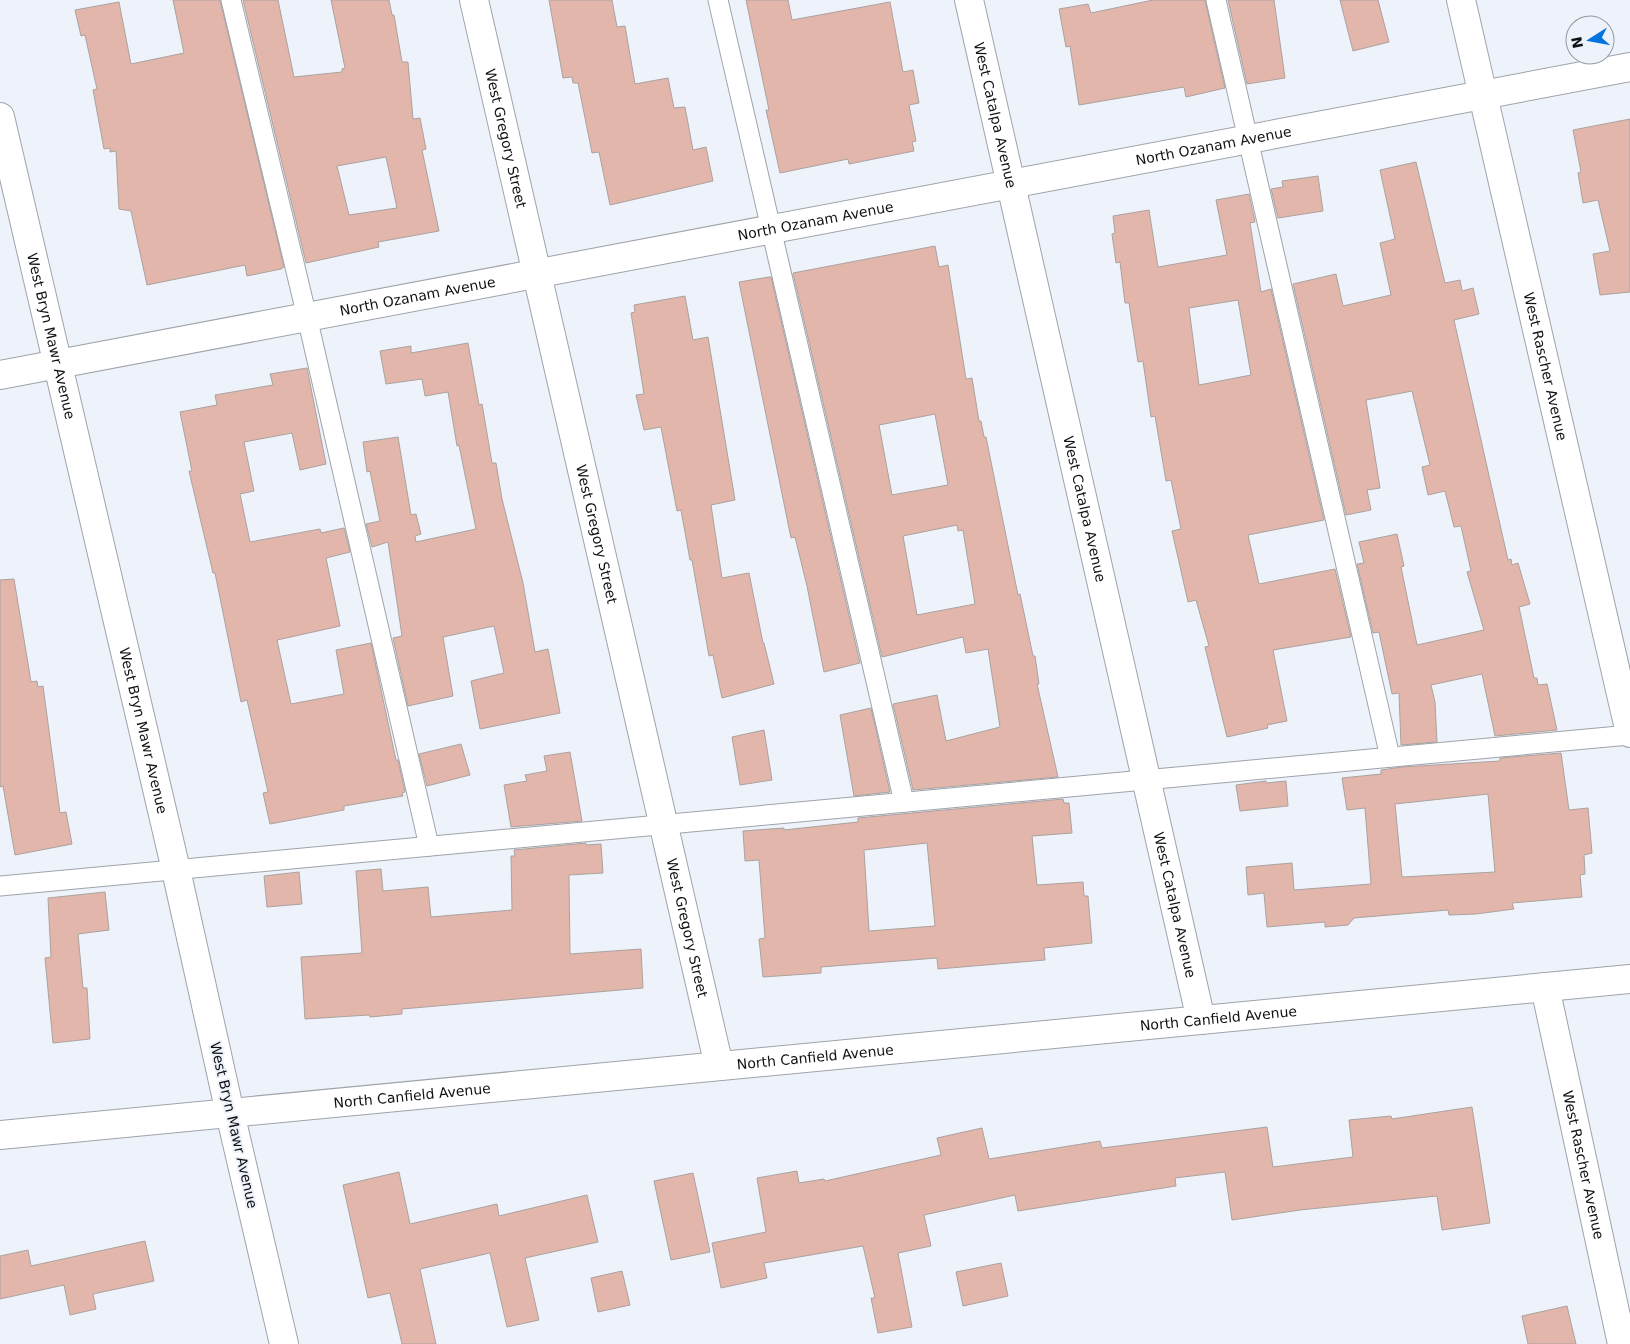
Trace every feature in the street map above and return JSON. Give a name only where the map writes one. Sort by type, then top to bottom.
[{"type":"street","name":"West Gregory Street","points":[[474,0],[719,1066]]},
{"type":"street","name":"West Catalpa Avenue","points":[[969,0],[1201,1020]]},
{"type":"street","name":"West Rascher Avenue","points":[[1461,0],[1630,734]]},
{"type":"street","name":"North Ozanam Avenue","points":[[0,375],[1630,67]]},
{"type":"street","name":"West Bryn Mawr Avenue","points":[[0,117],[3,146],[58,364],[284,1344]]},
{"type":"street","name":"North Canfield Avenue","points":[[0,1135],[1630,979]]},
{"type":"street","name":"West Rascher Avenue","points":[[1545,987],[1622,1344]]},
{"type":"lane","points":[[231,0],[307,317],[429,846]]},
{"type":"lane","points":[[718,0],[904,802]]},
{"type":"lane","points":[[1216,0],[1390,757]]},
{"type":"lane","points":[[0,886],[1630,734]]},
{"type":"building","points":[[173,0],[220,0],[284,267],[281,269],[247,276],[245,265],[147,285],[131,211],[119,209],[116,151],[110,152],[110,148],[104,149],[93,90],[97,89],[85,35],[81,36],[75,10],[119,2],[131,64],[184,53]]},
{"type":"building","points":[[243,0],[278,0],[294,77],[342,72],[342,69],[345,68],[331,0],[389,0],[392,15],[394,15],[402,62],[408,62],[413,119],[420,118],[426,149],[422,150],[439,231],[378,242],[379,247],[306,263]],"holes":[[[386,157],[397,208],[349,215],[337,166]]]},
{"type":"building","points":[[549,0],[612,0],[617,27],[625,26],[635,84],[668,78],[674,108],[685,107],[693,150],[706,147],[713,181],[610,205],[599,152],[592,153],[578,83],[573,83],[572,77],[563,78]]},
{"type":"building","points":[[746,0],[788,0],[792,20],[890,2],[903,72],[913,70],[919,103],[909,105],[916,141],[912,142],[914,151],[849,164],[848,159],[780,173],[766,110],[769,110]]},
{"type":"building","points":[[1153,0],[1205,0],[1225,88],[1186,97],[1184,87],[1079,105],[1070,46],[1066,47],[1059,9],[1088,4],[1091,13]]},
{"type":"building","points":[[1228,0],[1274,0],[1285,78],[1247,84]]},
{"type":"building","points":[[1340,0],[1378,0],[1389,42],[1353,51]]},
{"type":"building","points":[[1630,119],[1630,292],[1600,295],[1593,254],[1610,251],[1598,200],[1583,203],[1578,173],[1581,172],[1573,130]]},
{"type":"building","points":[[1416,162],[1445,283],[1460,280],[1462,291],[1473,288],[1479,314],[1454,320],[1508,560],[1511,559],[1512,565],[1518,563],[1530,604],[1519,607],[1534,678],[1537,678],[1538,685],[1547,684],[1557,730],[1495,736],[1482,674],[1431,685],[1435,702],[1437,742],[1401,745],[1399,693],[1392,694],[1379,632],[1373,633],[1357,564],[1364,563],[1359,542],[1397,534],[1404,566],[1401,567],[1417,645],[1484,630],[1467,572],[1471,571],[1461,526],[1454,527],[1445,491],[1428,495],[1422,467],[1430,465],[1412,391],[1366,400],[1380,488],[1367,490],[1371,510],[1346,515],[1293,284],[1336,274],[1343,306],[1391,295],[1380,243],[1395,239],[1380,170]]},
{"type":"building","points":[[1318,176],[1323,211],[1278,218],[1271,189],[1283,187],[1282,181]]},
{"type":"building","points":[[1249,194],[1255,222],[1250,223],[1261,292],[1271,289],[1324,520],[1248,535],[1259,584],[1335,569],[1351,637],[1273,650],[1287,721],[1267,725],[1268,728],[1227,737],[1205,647],[1209,646],[1196,600],[1188,602],[1172,531],[1181,529],[1171,480],[1166,481],[1155,416],[1151,417],[1143,361],[1138,362],[1129,303],[1125,303],[1120,262],[1116,263],[1112,234],[1115,233],[1113,216],[1149,210],[1158,267],[1227,255],[1216,200]],"holes":[[[1238,300],[1251,375],[1199,385],[1189,308]]]},
{"type":"building","points":[[935,246],[939,267],[948,265],[966,379],[972,378],[979,421],[981,421],[984,437],[986,437],[1018,595],[1020,594],[1033,656],[1035,656],[1039,684],[1037,684],[1058,777],[913,790],[893,704],[937,695],[946,741],[1000,727],[988,649],[966,653],[963,637],[882,657],[793,273]],"holes":[[[935,414],[948,485],[892,495],[879,425]],[[957,525],[958,531],[963,530],[975,604],[917,615],[903,536]]]},
{"type":"building","points":[[771,277],[860,663],[824,672],[795,537],[791,538],[739,282]]},
{"type":"building","points":[[685,296],[693,340],[708,337],[735,500],[711,505],[722,578],[749,573],[763,643],[774,684],[722,698],[713,655],[709,656],[692,560],[690,560],[681,510],[677,511],[661,427],[644,430],[636,395],[644,394],[631,313],[635,312],[634,305]]},
{"type":"building","points":[[468,343],[479,405],[482,404],[492,463],[496,463],[502,499],[523,583],[535,652],[548,649],[560,713],[480,729],[471,681],[504,673],[494,626],[443,637],[453,696],[408,706],[393,638],[402,636],[388,542],[372,547],[366,524],[380,521],[370,471],[367,472],[363,442],[398,437],[411,515],[416,514],[421,534],[415,536],[416,542],[476,529],[459,445],[457,446],[448,392],[425,396],[422,379],[386,384],[380,351],[411,346],[411,353]]},
{"type":"building","points":[[307,368],[326,464],[300,470],[292,433],[244,442],[254,491],[240,494],[250,542],[320,529],[321,533],[344,528],[350,552],[326,558],[340,626],[277,640],[291,704],[344,694],[336,650],[371,643],[396,760],[398,760],[405,792],[402,793],[403,796],[344,806],[344,810],[270,824],[263,793],[268,792],[247,700],[241,702],[215,573],[213,573],[189,471],[192,471],[180,412],[217,405],[215,395],[273,385],[270,374]]},
{"type":"building","points":[[14,579],[31,682],[37,681],[38,687],[43,686],[60,813],[66,812],[72,844],[15,855],[3,786],[0,787],[0,580]]},
{"type":"building","points":[[871,708],[890,792],[854,796],[840,715]]},
{"type":"building","points":[[764,730],[772,780],[740,785],[732,737]]},
{"type":"building","points":[[461,744],[470,775],[427,786],[419,754]]},
{"type":"building","points":[[570,752],[582,821],[511,827],[504,785],[527,781],[525,775],[547,771],[544,756]]},
{"type":"building","points":[[1561,753],[1569,810],[1588,808],[1592,853],[1584,855],[1585,874],[1580,875],[1582,897],[1512,903],[1514,909],[1476,914],[1449,915],[1448,910],[1354,918],[1348,925],[1325,927],[1325,922],[1267,927],[1264,893],[1248,895],[1246,867],[1292,863],[1294,890],[1371,884],[1365,808],[1347,810],[1342,778],[1381,774],[1381,770],[1402,767],[1500,761],[1500,758]],"holes":[[[1488,794],[1495,872],[1402,877],[1395,804]]]},
{"type":"building","points":[[1266,781],[1266,783],[1286,781],[1288,806],[1240,811],[1236,785]]},
{"type":"building","points":[[1063,799],[1064,803],[1069,803],[1072,833],[1032,836],[1037,885],[1083,882],[1084,896],[1088,896],[1092,943],[1044,948],[1045,960],[938,969],[937,958],[821,967],[821,973],[763,977],[759,939],[765,938],[759,860],[745,861],[743,831],[784,828],[784,830],[858,822],[858,818]],"holes":[[[927,843],[935,926],[869,931],[864,850]]]},
{"type":"building","points":[[586,843],[586,845],[601,844],[603,873],[569,875],[570,954],[641,949],[643,988],[402,1009],[402,1014],[370,1017],[369,1015],[305,1019],[301,957],[362,953],[356,871],[381,869],[383,891],[428,887],[431,917],[512,910],[511,856],[515,856],[514,850]]},
{"type":"building","points":[[299,872],[302,904],[267,907],[264,876]]},
{"type":"building","points":[[105,892],[109,930],[78,934],[83,988],[87,988],[90,1039],[53,1043],[45,958],[51,957],[48,898]]},
{"type":"building","points":[[1472,1107],[1490,1223],[1442,1230],[1437,1196],[1300,1210],[1232,1220],[1225,1172],[1175,1178],[1176,1186],[1018,1211],[1015,1195],[924,1215],[931,1246],[898,1253],[912,1327],[878,1333],[871,1298],[875,1298],[863,1246],[764,1263],[767,1278],[721,1288],[712,1243],[766,1232],[757,1178],[797,1171],[799,1183],[824,1179],[825,1181],[941,1155],[937,1138],[982,1128],[989,1159],[1100,1141],[1102,1148],[1267,1127],[1273,1167],[1353,1157],[1349,1120],[1391,1116],[1392,1119]]},
{"type":"building","points":[[399,1172],[410,1224],[497,1204],[499,1216],[587,1195],[598,1242],[525,1258],[539,1320],[507,1327],[490,1253],[420,1269],[436,1344],[402,1344],[390,1293],[368,1298],[343,1185]]},
{"type":"building","points":[[693,1173],[710,1252],[671,1260],[654,1181]]},
{"type":"building","points":[[145,1241],[154,1281],[93,1294],[96,1309],[70,1315],[64,1285],[0,1299],[0,1256],[28,1250],[31,1266]]},
{"type":"building","points":[[1001,1263],[1008,1296],[963,1306],[956,1272]]},
{"type":"building","points":[[622,1271],[630,1305],[598,1312],[591,1278]]},
{"type":"building","points":[[1567,1306],[1576,1344],[1528,1344],[1522,1316]]}]
